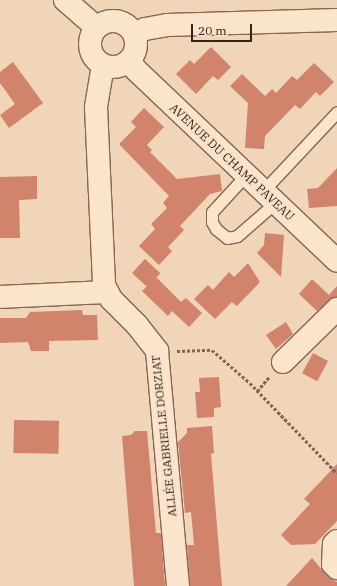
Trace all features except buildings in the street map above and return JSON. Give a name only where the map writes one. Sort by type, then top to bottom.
[{"type":"street","points":[[65,0],[96,27]]},
{"type":"street","points":[[110,20],[125,23],[135,34],[137,49],[129,61],[116,68],[103,65],[92,55],[90,40],[96,27],[110,20]]},
{"type":"street","points":[[135,34],[145,29],[167,25],[337,20]]},
{"type":"street","name":"AVENUE DU CHAMP PAVEAU","points":[[129,61],[337,261]]},
{"type":"street","points":[[0,297],[106,292],[103,273],[96,107],[103,65]]},
{"type":"street","name":"ALLÉE GABRIELLE DORZIAT","points":[[106,292],[149,339],[157,351],[178,586]]},
{"type":"street","points":[[283,362],[337,309]]},
{"type":"street","points":[[337,541],[334,544],[333,564],[337,568]]},
{"type":"lane","points":[[246,175],[212,212],[212,222],[216,229],[227,238],[237,236],[337,112]]},
{"type":"path","points":[[157,351],[212,350],[250,383],[337,473]]}]
